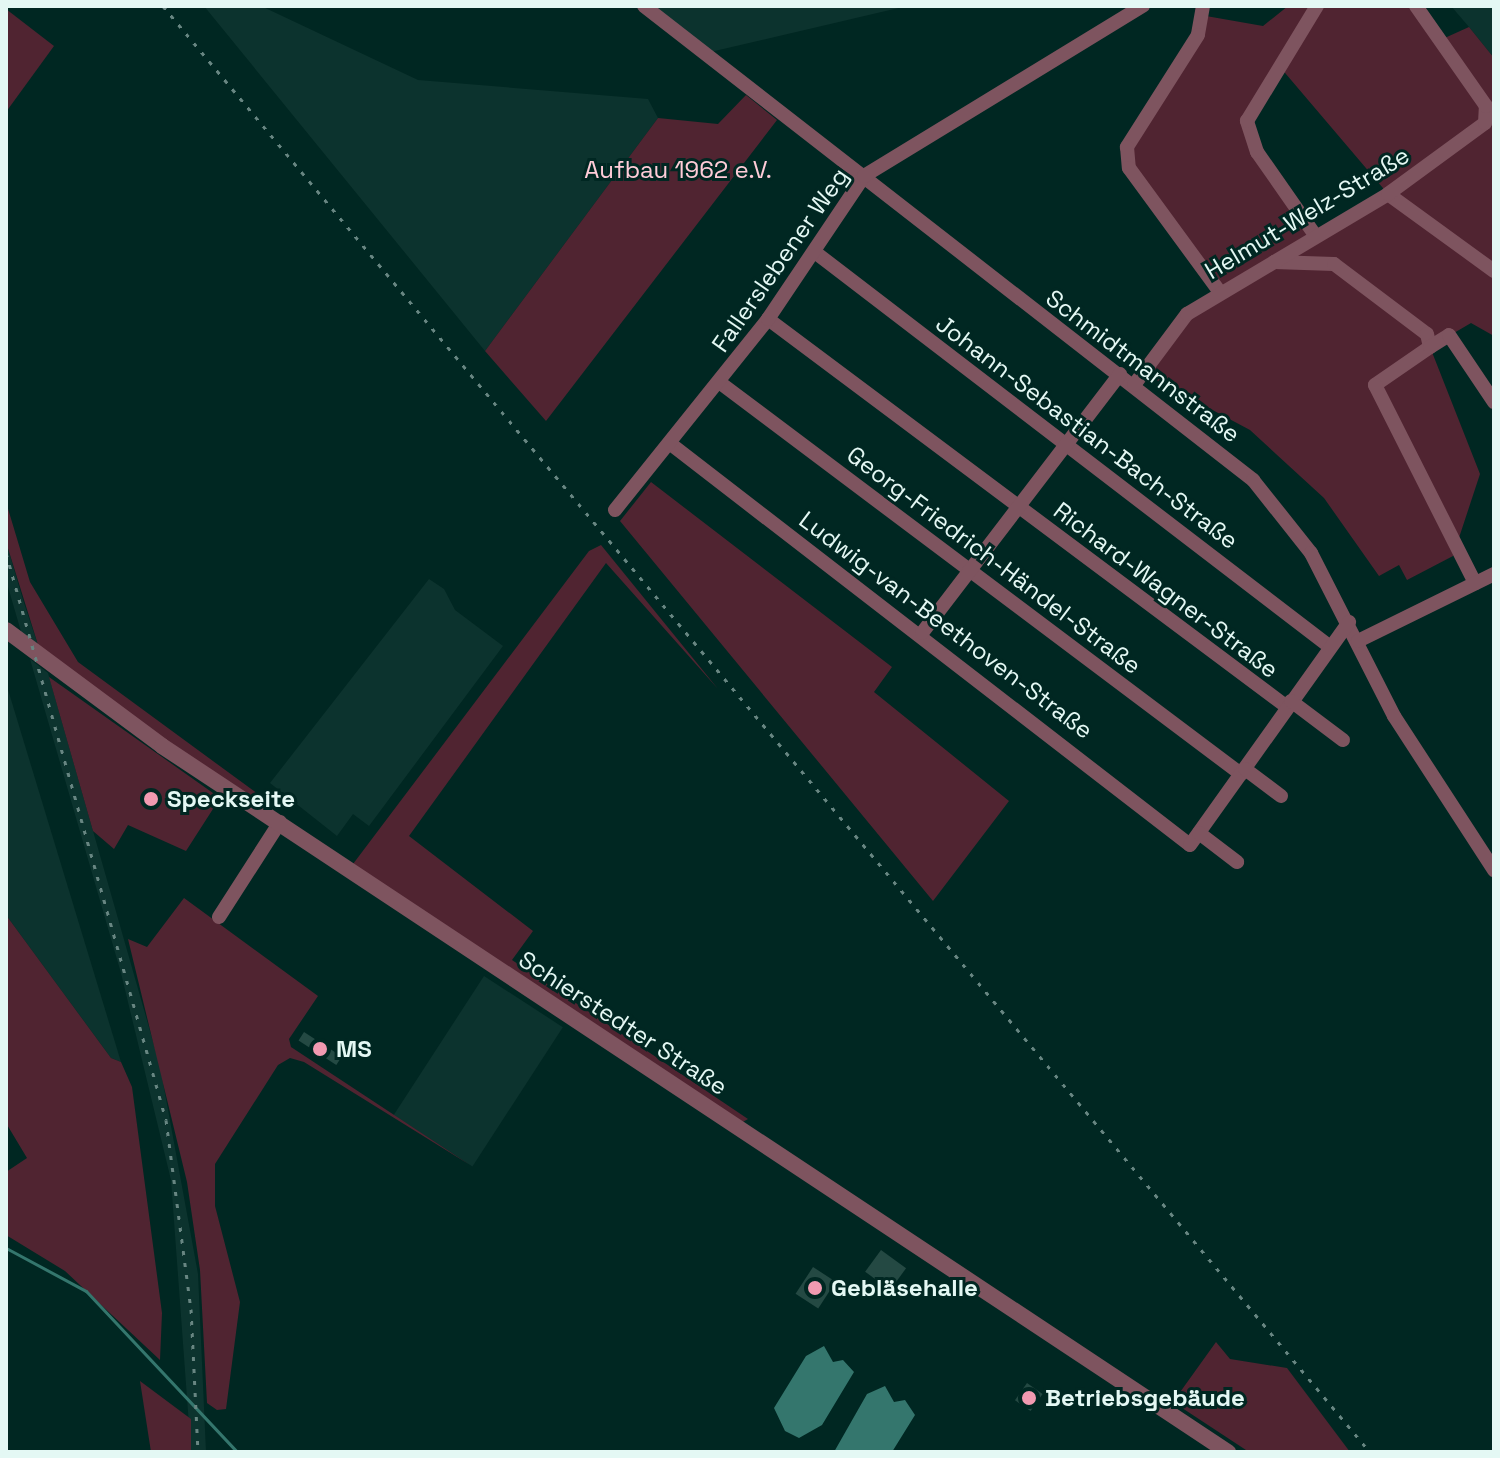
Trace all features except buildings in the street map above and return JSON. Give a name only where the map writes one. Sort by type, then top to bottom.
[{"type":"street","name":"Schmidtmannstraße","points":[[644,6],[1253,480],[1311,553],[1349,622],[1394,716],[1494,870]]},
{"type":"street","name":"Fallerslebener Weg","points":[[615,510],[672,445],[768,319],[816,253],[864,176],[1143,6]]},
{"type":"street","points":[[1203,6],[1198,35],[1127,147],[1129,168],[1219,291]]},
{"type":"street","points":[[1315,235],[1257,152],[1247,121],[1317,6]]},
{"type":"street","name":"Helmut-Welz-Straße","points":[[1134,385],[1187,314],[1219,291],[1388,194],[1485,123],[1486,106],[1416,6]]},
{"type":"street","points":[[1388,194],[1494,271]]},
{"type":"street","name":"Johann-Sebastian-Bach-Straße","points":[[816,253],[1329,646]]},
{"type":"street","points":[[1269,262],[1334,264],[1427,334],[1430,347]]},
{"type":"street","name":"Richard-Wagner-Straße","points":[[768,319],[1018,508],[1343,740]]},
{"type":"street","points":[[1475,583],[1375,385],[1449,335],[1494,402]]},
{"type":"street","name":"Richard-Wagner-Straße","points":[[922,633],[1120,374]]},
{"type":"street","name":"Georg-Friedrich-Händel-Straße","points":[[719,382],[1243,772],[1281,796]]},
{"type":"street","name":"Ludwig-van-Beethoven-Straße","points":[[672,445],[1194,839],[1237,862]]},
{"type":"street","points":[[1358,641],[1494,574]]},
{"type":"street","points":[[1194,839],[1349,622]]},
{"type":"street","name":"Schierstedter Straße","points":[[6,630],[162,746],[1228,1452]]},
{"type":"street","points":[[219,917],[280,822]]},
{"type":"shaded area","points":[[204,6],[261,6],[418,80],[648,99],[658,118],[485,351]]},
{"type":"shaded area","points":[[637,6],[907,6],[706,53]]},
{"type":"shaded area","points":[[1451,6],[1494,6],[1494,58],[1469,27]]},
{"type":"shaded area","points":[[6,542],[39,648],[22,635],[6,580]]},
{"type":"shaded area","points":[[429,579],[444,589],[455,610],[503,646],[369,826],[353,814],[337,836],[270,783]]},
{"type":"shaded area","points":[[30,659],[48,673],[160,1066],[198,1274],[206,1452],[191,1452],[171,1180],[121,973]]},
{"type":"shaded area","points":[[6,683],[121,1062],[111,1058],[6,915]]},
{"type":"shaded area","points":[[484,976],[563,1027],[472,1166],[394,1115]]},
{"type":"shaded area","points":[[824,1346],[833,1362],[843,1360],[854,1372],[822,1425],[799,1438],[785,1431],[774,1408],[806,1356]]},
{"type":"shaded area","points":[[885,1386],[894,1402],[905,1400],[915,1415],[892,1452],[834,1452],[867,1394]]},
{"type":"green space","points":[[1288,6],[1416,6],[1438,41],[1469,27],[1494,58],[1494,336],[1471,323],[1430,347],[1480,474],[1453,556],[1407,580],[1399,565],[1379,576],[1324,498],[1250,430],[1143,373],[1187,314],[1218,291],[1129,168],[1127,147],[1206,16],[1263,26]],"holes":[[[1280,67],[1388,194],[1316,235],[1247,133]]]},
{"type":"green space","points":[[6,9],[54,46],[6,112]]},
{"type":"green space","name":"Aufbau 1962 e.V.","points":[[746,95],[777,120],[546,421],[485,351],[658,118],[718,124]]},
{"type":"green space","points":[[651,482],[892,667],[874,692],[1009,801],[933,901],[620,521]]},
{"type":"green space","points":[[6,502],[30,582],[78,662],[262,797],[257,800],[168,745],[39,648],[6,542]]},
{"type":"green space","points":[[601,545],[718,689],[606,563],[409,836],[533,931],[512,960],[748,1119],[741,1123],[353,864],[589,551]]},
{"type":"green space","points":[[49,677],[220,798],[186,851],[128,825],[114,849],[93,831]]},
{"type":"green space","points":[[184,898],[318,996],[289,1039],[291,1047],[470,1165],[304,1062],[290,1058],[278,1065],[215,1164],[215,1206],[240,1302],[226,1409],[217,1410],[207,1403],[200,1270],[187,1182],[128,939],[147,947]]},
{"type":"green space","points":[[6,915],[111,1058],[121,1062],[132,1087],[162,1313],[160,1360],[65,1271],[6,1235],[6,1172],[27,1158],[6,1123]]},
{"type":"green space","points":[[1216,1342],[1230,1359],[1287,1368],[1350,1452],[1249,1452],[1173,1402]]},
{"type":"green space","points":[[140,1381],[191,1419],[191,1452],[151,1452]]},
{"type":"waterway","points":[[6,1248],[86,1291],[237,1452]]},
{"type":"railway","points":[[163,6],[1370,1452]]},
{"type":"railway","points":[[6,553],[166,1120],[191,1309],[198,1452]]},
{"type":"place","name":"Speckseite","points":[[151,799]]},
{"type":"place","name":"MS","points":[[320,1049]]},
{"type":"place","name":"Gebläsehalle","points":[[815,1288]]},
{"type":"place","name":"Betriebsgebäude","points":[[1029,1398]]}]
